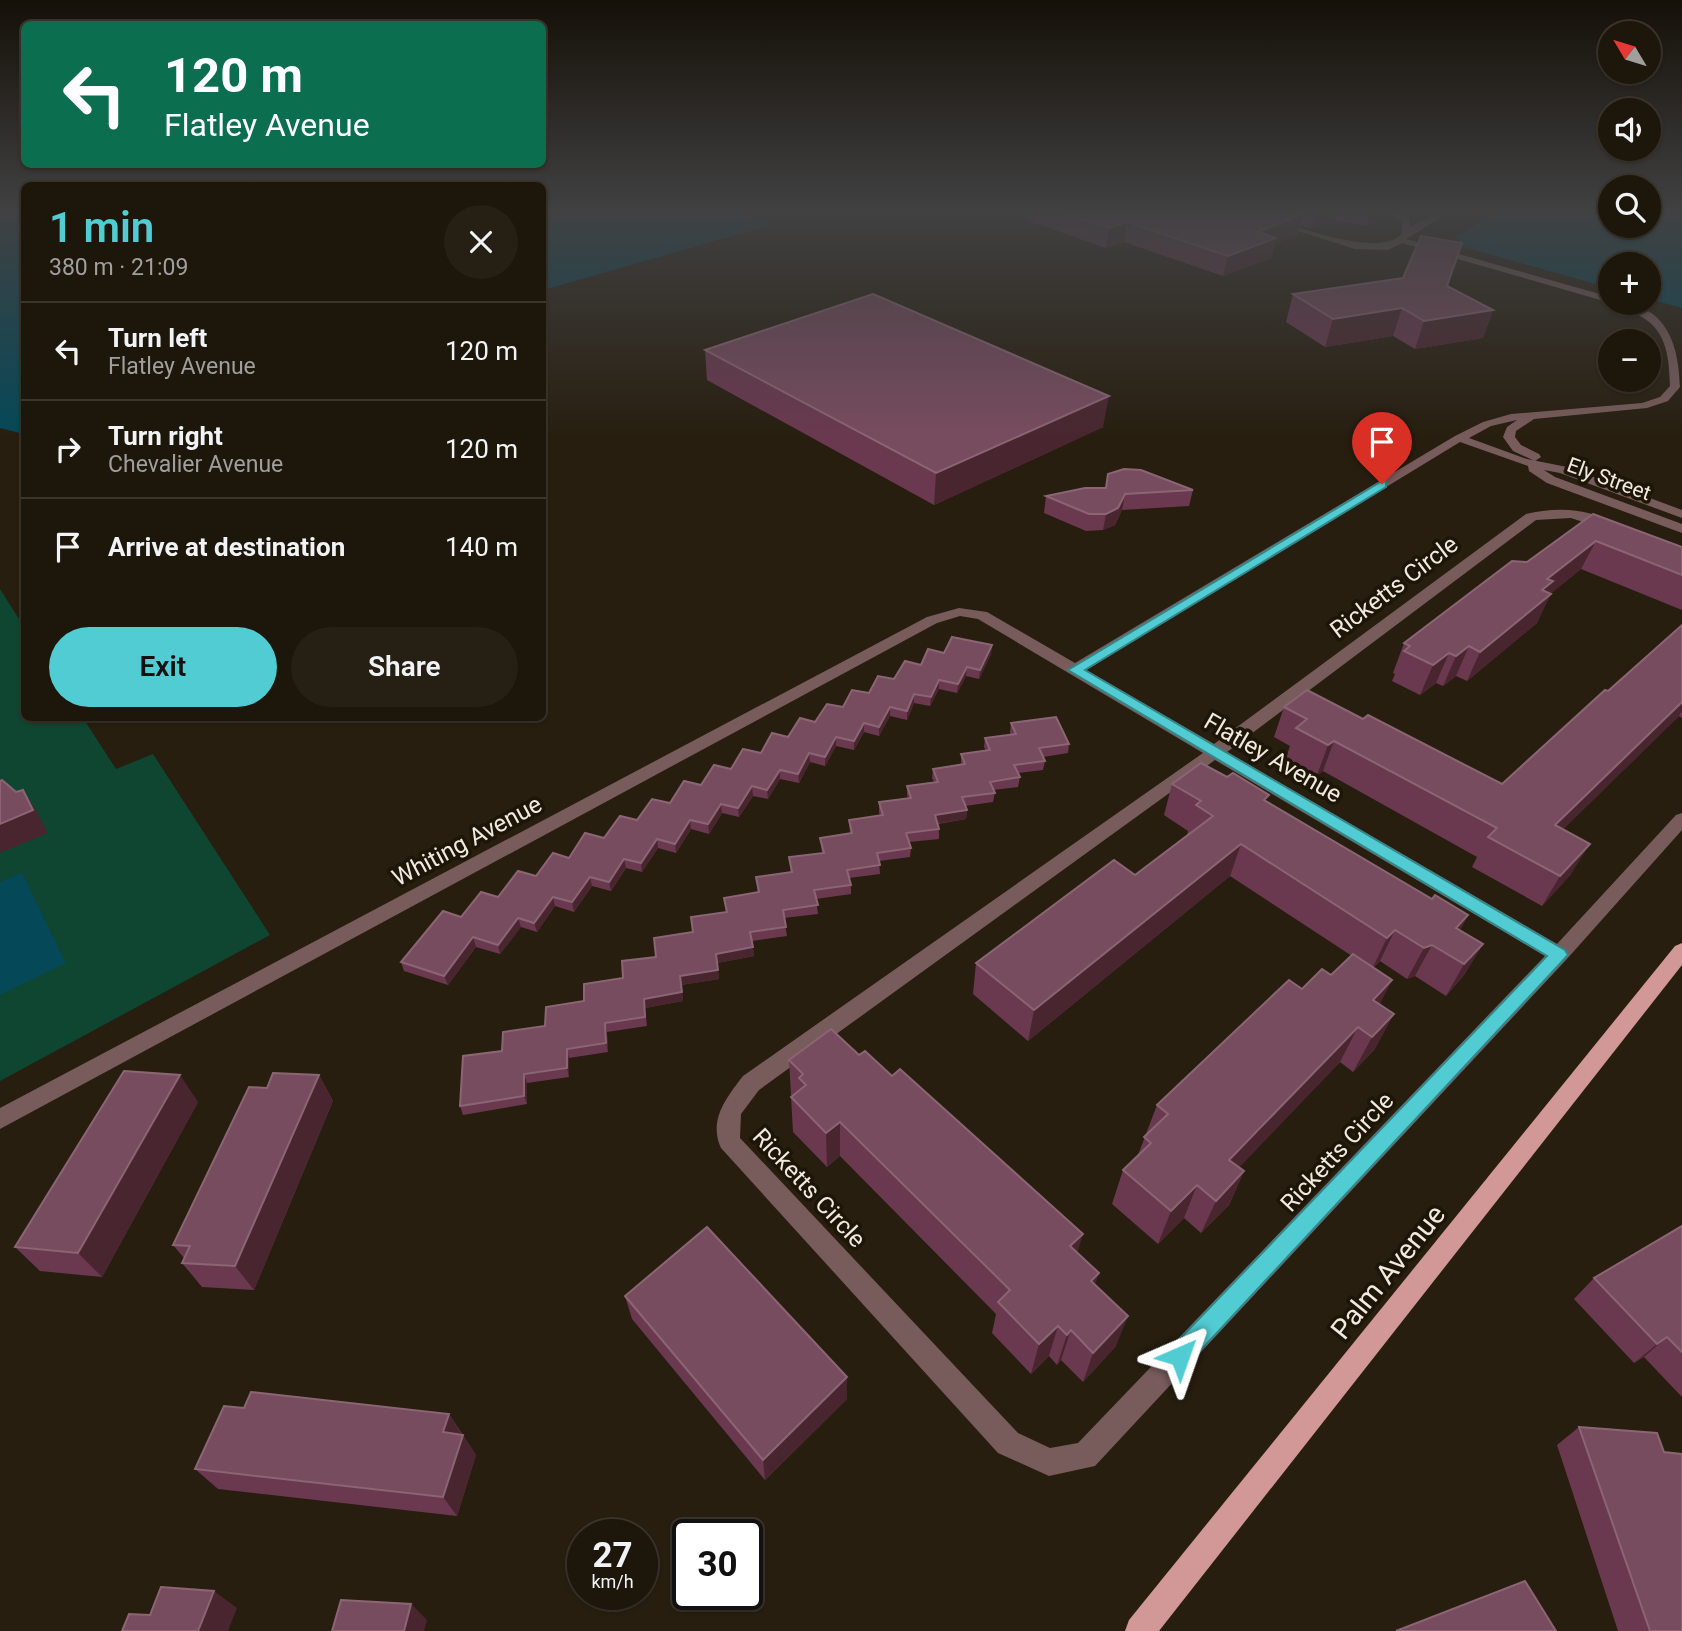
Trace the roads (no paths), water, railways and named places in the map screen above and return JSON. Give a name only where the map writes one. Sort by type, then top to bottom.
[{"type":"main road","name":"Palm Avenue","points":[[1140,1631],[1682,951]]},
{"type":"street","points":[[1564,286],[1598,296]]},
{"type":"street","points":[[1075,670],[1459,438],[1487,424],[1530,416],[1643,406],[1664,399],[1675,387],[1675,360],[1662,325],[1647,315]]},
{"type":"street","name":"Ely Street","points":[[1530,416],[1511,429],[1509,437],[1517,448],[1563,470],[1682,514]]},
{"type":"street","name":"Ely Street","points":[[1459,438],[1524,463],[1563,470]]},
{"type":"street","name":"Ely Street","points":[[1524,463],[1551,480],[1676,526]]},
{"type":"street","name":"Ricketts Circle","points":[[1631,535],[1582,516],[1550,511],[1531,517],[1214,752],[751,1083],[730,1111],[729,1141],[1008,1443],[1049,1462],[1085,1456],[1559,955],[1682,819]]},
{"type":"street","points":[[1676,526],[1682,514]]},
{"type":"street","name":"Flatley Avenue","points":[[959,612],[982,615],[1559,955]]},
{"type":"street","name":"Whiting Avenue","points":[[0,1119],[920,627],[959,612]]},
{"type":"water","points":[[0,286],[21,286],[21,433],[0,428]]},
{"type":"water","points":[[1661,286],[1682,286],[1682,308],[1661,302]]},
{"type":"water","points":[[22,873],[66,963],[0,995],[0,882]]}]
